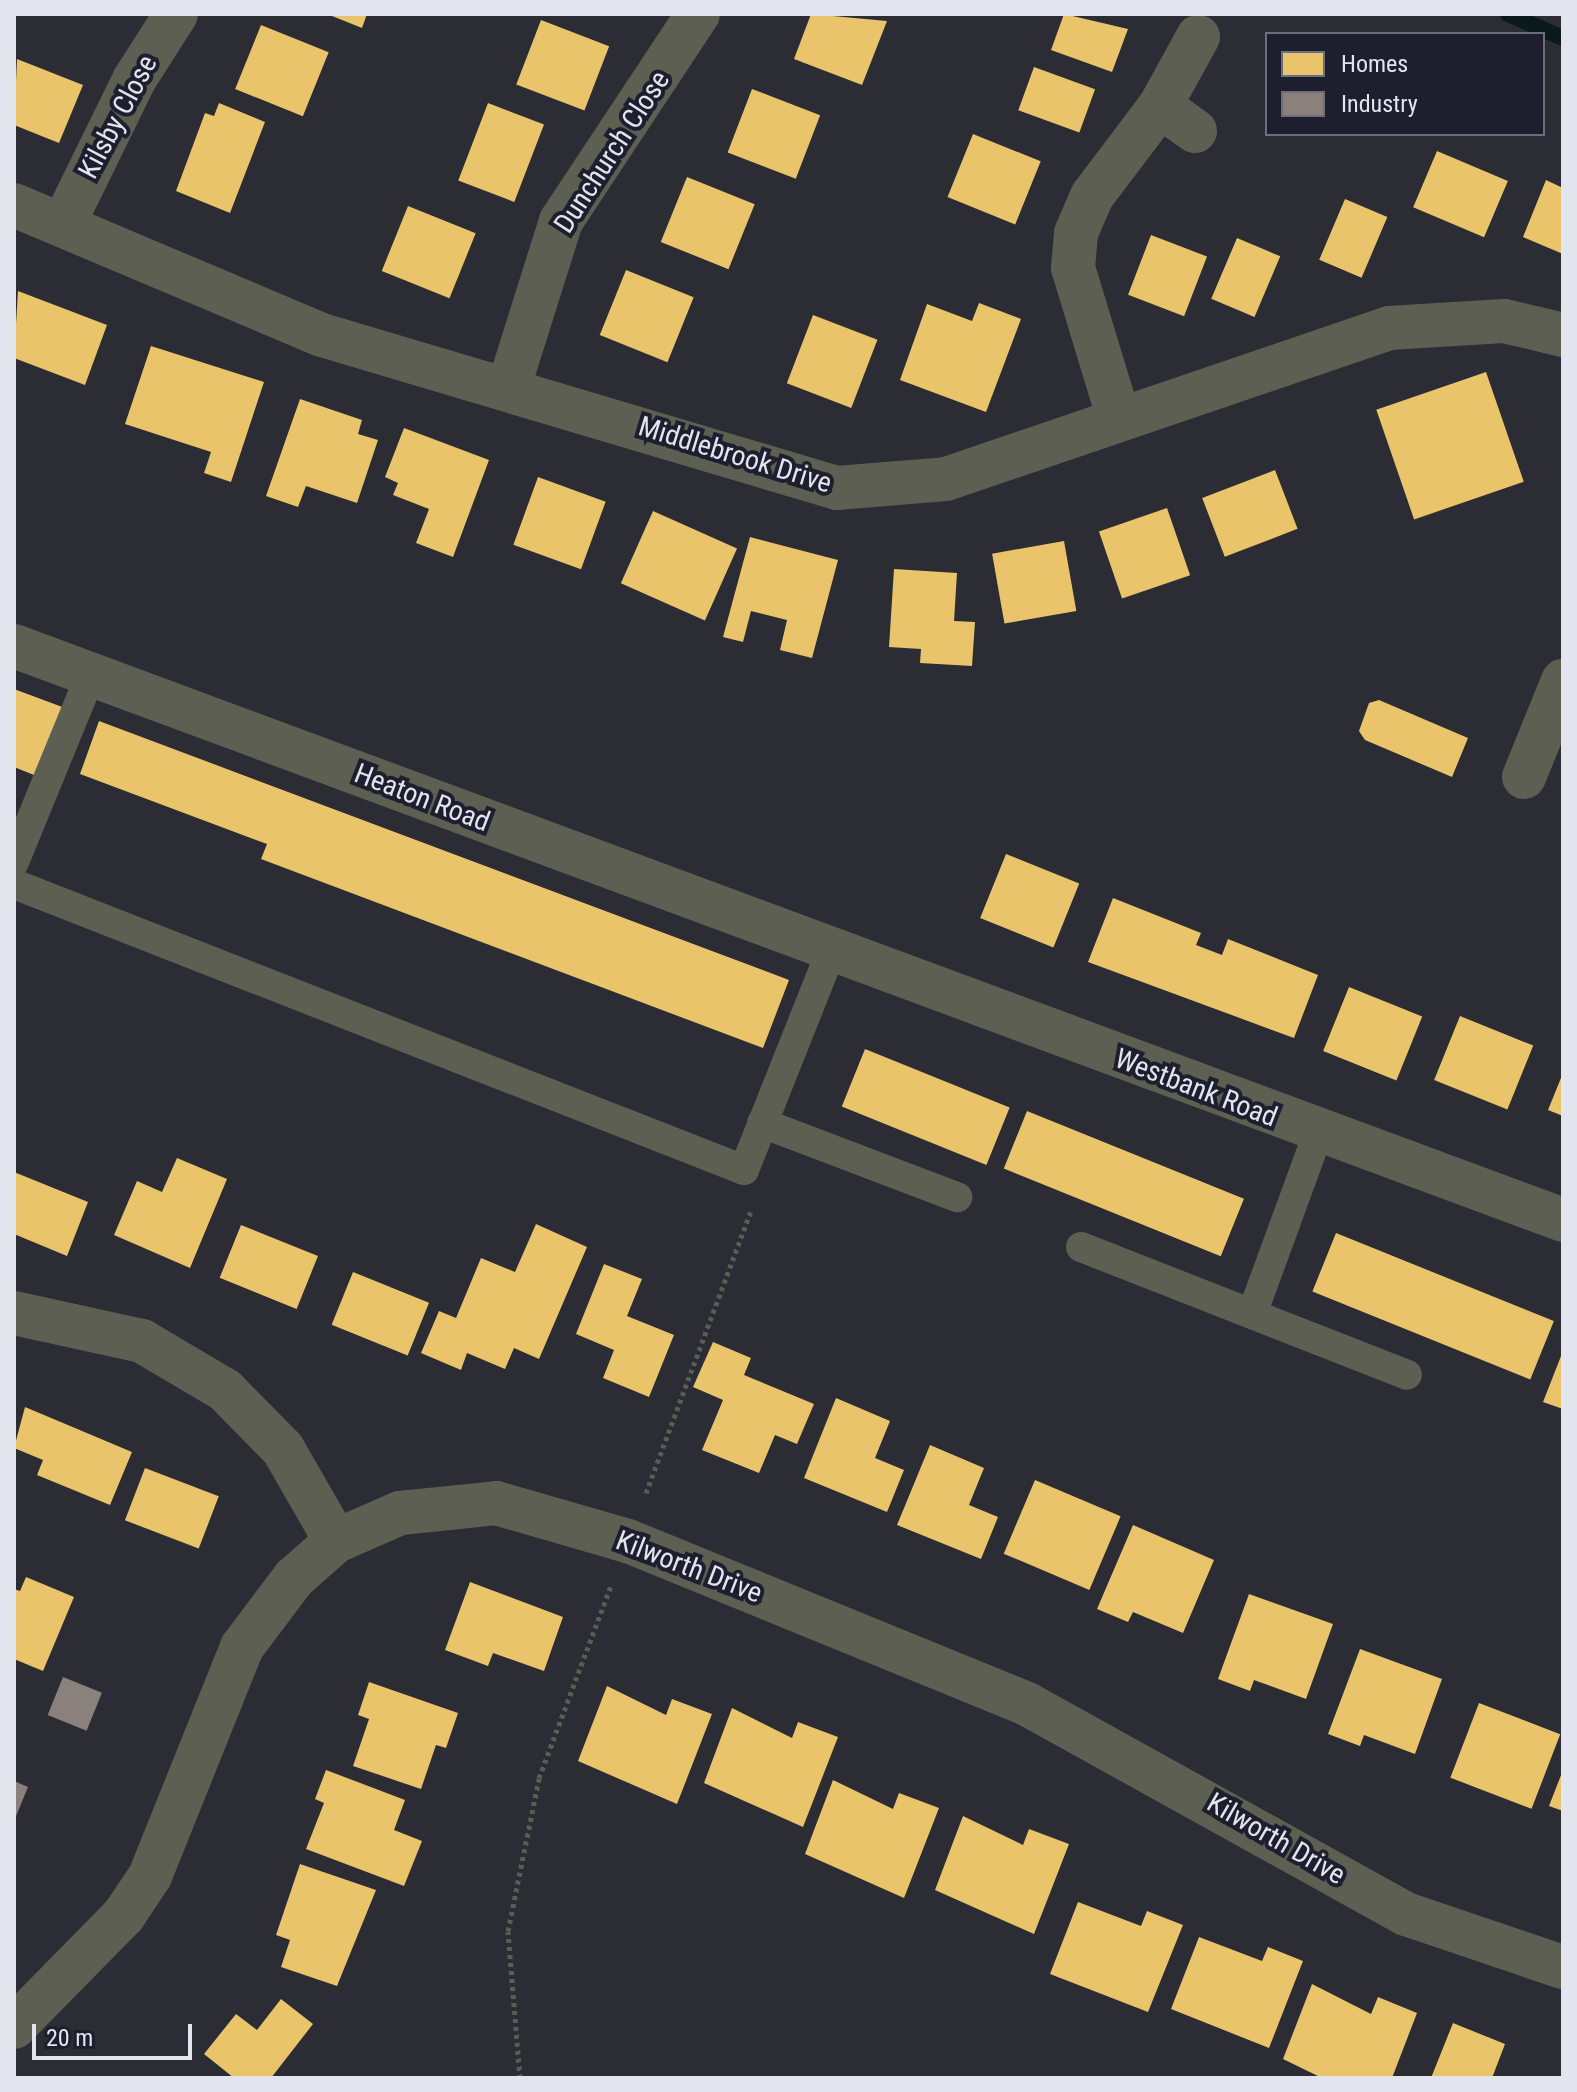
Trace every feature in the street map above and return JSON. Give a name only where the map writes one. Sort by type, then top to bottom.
[{"type":"street","name":"Kilsby Close","points":[[64,223],[134,80],[176,14]]},
{"type":"street","name":"Dunchurch Close","points":[[509,386],[561,221],[698,14]]},
{"type":"street","points":[[1119,419],[1073,268],[1076,233],[1121,152],[1178,118],[1198,37]]},
{"type":"street","name":"Middlebrook Drive","points":[[14,205],[64,223],[322,335],[509,386],[837,488],[946,479],[1389,328],[1504,321],[1563,335]]},
{"type":"street","name":"Heaton Road","points":[[14,646],[831,951]]},
{"type":"street","points":[[1524,777],[1563,681]]},
{"type":"street","name":"Westbank Road","points":[[831,951],[1318,1134],[1563,1220]]},
{"type":"street","points":[[14,1313],[142,1341],[225,1390],[283,1449],[336,1541]]},
{"type":"street","name":"Kilworth Drive","points":[[14,2027],[124,1915],[150,1876],[242,1647],[294,1578],[336,1541],[400,1513],[496,1503],[628,1541],[1027,1704],[1406,1914],[1563,1967]]},
{"type":"lane","points":[[14,862],[91,674]]},
{"type":"lane","points":[[14,884],[744,1170],[831,951]]},
{"type":"lane","points":[[762,1123],[957,1197]]},
{"type":"lane","points":[[1252,1314],[1318,1134]]},
{"type":"lane","points":[[1081,1247],[1407,1375]]},
{"type":"path","points":[[520,2078],[508,1931],[539,1778],[751,1210],[744,1170]]},
{"type":"building: Homes","points":[[327,14],[367,14],[362,28]]},
{"type":"building: Homes","points":[[811,14],[887,21],[862,85],[794,59]]},
{"type":"building: Homes","points":[[1064,14],[1128,29],[1112,72],[1051,50]]},
{"type":"building: Homes","points":[[541,20],[609,46],[584,111],[516,84]]},
{"type":"building: Homes","points":[[261,25],[329,52],[303,116],[235,89]]},
{"type":"building: Homes","points":[[17,59],[83,85],[59,143],[14,125]]},
{"type":"building: Homes","points":[[1034,67],[1095,89],[1079,132],[1018,110]]},
{"type":"building: Homes","points":[[752,89],[820,115],[796,179],[728,152]]},
{"type":"building: Homes","points":[[219,103],[265,122],[230,213],[176,191],[205,113],[214,116]]},
{"type":"building: Homes","points":[[488,103],[544,125],[514,202],[458,180]]},
{"type":"building: Homes","points":[[973,134],[1041,161],[1015,224],[948,197]]},
{"type":"building: Homes","points":[[1437,151],[1508,181],[1484,237],[1413,207]]},
{"type":"building: Homes","points":[[687,177],[755,204],[728,269],[661,242]]},
{"type":"building: Homes","points":[[1546,180],[1563,188],[1563,254],[1523,237]]},
{"type":"building: Homes","points":[[1345,199],[1387,217],[1362,278],[1319,260]]},
{"type":"building: Homes","points":[[408,206],[476,233],[449,298],[382,271]]},
{"type":"building: Homes","points":[[1151,235],[1207,257],[1184,316],[1128,295]]},
{"type":"building: Homes","points":[[1237,238],[1280,256],[1254,317],[1211,299]]},
{"type":"building: Homes","points":[[626,270],[694,297],[667,362],[600,335]]},
{"type":"building: Homes","points":[[18,291],[107,325],[85,385],[14,358]]},
{"type":"building: Homes","points":[[979,303],[1021,319],[986,412],[900,380],[927,304],[972,321]]},
{"type":"building: Homes","points":[[813,315],[877,340],[851,408],[787,383]]},
{"type":"building: Homes","points":[[151,346],[264,382],[231,482],[204,473],[211,452],[125,424]]},
{"type":"building: Homes","points":[[1486,372],[1524,482],[1414,519],[1376,410]]},
{"type":"building: Homes","points":[[300,399],[362,420],[358,434],[378,440],[357,503],[306,486],[298,507],[266,496]]},
{"type":"building: Homes","points":[[404,428],[489,460],[453,557],[416,543],[429,509],[393,495],[398,483],[385,477]]},
{"type":"building: Homes","points":[[1275,470],[1298,529],[1225,557],[1202,498]]},
{"type":"building: Homes","points":[[538,477],[606,502],[581,569],[513,545]]},
{"type":"building: Homes","points":[[1167,508],[1190,575],[1122,599],[1099,531]]},
{"type":"building: Homes","points":[[653,511],[737,548],[705,621],[621,583]]},
{"type":"building: Homes","points":[[750,537],[838,560],[812,658],[780,650],[787,620],[751,611],[743,642],[723,637]]},
{"type":"building: Homes","points":[[1064,541],[1076,611],[1004,624],[992,554]]},
{"type":"building: Homes","points":[[894,569],[957,573],[954,621],[975,622],[972,666],[920,663],[921,649],[889,647]]},
{"type":"building: Homes","points":[[14,689],[65,708],[39,777],[14,767]]},
{"type":"building: Homes","points":[[1379,700],[1468,738],[1452,777],[1365,740],[1359,731],[1369,703]]},
{"type":"building: Homes","points":[[99,721],[789,980],[763,1048],[261,859],[267,844],[80,774]]},
{"type":"building: Homes","points":[[1006,854],[1079,884],[1053,948],[980,918]]},
{"type":"building: Homes","points":[[1113,898],[1201,933],[1196,945],[1222,955],[1228,939],[1318,975],[1294,1038],[1088,962]]},
{"type":"building: Homes","points":[[1349,987],[1422,1017],[1396,1081],[1323,1051]]},
{"type":"building: Homes","points":[[1460,1016],[1533,1046],[1507,1110],[1434,1080]]},
{"type":"building: Homes","points":[[865,1049],[1010,1107],[986,1165],[842,1106]]},
{"type":"building: Homes","points":[[1563,1073],[1563,1116],[1548,1110]]},
{"type":"building: Homes","points":[[1027,1111],[1244,1199],[1221,1256],[1004,1168]]},
{"type":"building: Homes","points":[[177,1158],[227,1179],[190,1268],[114,1235],[137,1181],[162,1192]]},
{"type":"building: Homes","points":[[14,1172],[88,1202],[67,1256],[14,1234]]},
{"type":"building: Homes","points":[[536,1224],[587,1247],[539,1359],[514,1348],[505,1369],[467,1353],[461,1370],[421,1353],[439,1311],[456,1318],[481,1258],[515,1272]]},
{"type":"building: Homes","points":[[241,1225],[318,1256],[297,1309],[220,1278]]},
{"type":"building: Homes","points":[[1336,1233],[1554,1321],[1530,1379],[1312,1291]]},
{"type":"building: Homes","points":[[604,1264],[642,1279],[627,1316],[674,1335],[649,1397],[603,1378],[614,1350],[576,1334]]},
{"type":"building: Homes","points":[[353,1272],[429,1303],[408,1356],[332,1325]]},
{"type":"building: Homes","points":[[713,1342],[751,1358],[744,1375],[814,1404],[797,1444],[775,1435],[759,1473],[702,1450],[723,1400],[693,1387]]},
{"type":"building: Homes","points":[[1563,1351],[1563,1409],[1543,1402]]},
{"type":"building: Homes","points":[[836,1398],[890,1421],[875,1458],[904,1470],[887,1512],[804,1478]]},
{"type":"building: Homes","points":[[25,1407],[132,1452],[110,1505],[37,1475],[43,1460],[14,1448]]},
{"type":"building: Homes","points":[[930,1445],[984,1468],[969,1505],[998,1517],[981,1559],[897,1525]]},
{"type":"building: Homes","points":[[145,1468],[219,1496],[199,1549],[125,1520]]},
{"type":"building: Homes","points":[[1035,1480],[1121,1516],[1089,1590],[1004,1554]]},
{"type":"building: Homes","points":[[1133,1525],[1214,1560],[1183,1633],[1133,1612],[1128,1622],[1097,1609]]},
{"type":"building: Homes","points":[[26,1577],[74,1597],[43,1671],[14,1659],[14,1589],[20,1591]]},
{"type":"building: Homes","points":[[470,1582],[563,1617],[544,1671],[493,1653],[488,1666],[445,1650]]},
{"type":"building: Homes","points":[[1249,1594],[1333,1624],[1306,1699],[1254,1680],[1250,1691],[1218,1679]]},
{"type":"building: Homes","points":[[1360,1649],[1442,1679],[1415,1754],[1364,1735],[1360,1746],[1328,1734]]},
{"type":"building: Homes","points":[[369,1682],[458,1713],[446,1748],[436,1745],[421,1789],[353,1766],[369,1719],[358,1715]]},
{"type":"building: Homes","points":[[607,1686],[666,1715],[672,1699],[712,1714],[677,1804],[578,1761]]},
{"type":"building: Homes","points":[[1479,1703],[1560,1734],[1532,1809],[1450,1778]]},
{"type":"building: Homes","points":[[732,1708],[792,1738],[798,1722],[838,1737],[803,1827],[704,1783]]},
{"type":"building: Homes","points":[[326,1770],[405,1800],[394,1830],[422,1841],[404,1886],[306,1849],[324,1803],[315,1799]]},
{"type":"building: Homes","points":[[1563,1770],[1563,1811],[1549,1806]]},
{"type":"building: Homes","points":[[833,1780],[893,1809],[899,1793],[939,1808],[904,1898],[805,1854]]},
{"type":"building: Homes","points":[[963,1816],[1023,1845],[1029,1829],[1069,1844],[1034,1934],[935,1890]]},
{"type":"building: Homes","points":[[300,1864],[376,1890],[337,1986],[281,1967],[290,1940],[276,1935]]},
{"type":"building: Homes","points":[[1078,1902],[1141,1926],[1147,1911],[1183,1925],[1148,2012],[1050,1974]]},
{"type":"building: Homes","points":[[1199,1937],[1262,1961],[1268,1947],[1303,1961],[1269,2048],[1171,2009]]},
{"type":"building: Homes","points":[[1312,1984],[1371,2014],[1378,1997],[1417,2013],[1392,2078],[1322,2078],[1283,2059]]},
{"type":"building: Homes","points":[[281,1999],[313,2024],[271,2078],[234,2078],[204,2054],[236,2014],[257,2030]]},
{"type":"building: Homes","points":[[1453,2023],[1505,2044],[1492,2078],[1431,2078]]},
{"type":"building: Industry","points":[[63,1677],[102,1693],[87,1731],[48,1715]]},
{"type":"building: Industry","points":[[14,1781],[28,1787],[14,1821]]},
{"type":"waterway","points":[[1508,14],[1563,38]]}]
